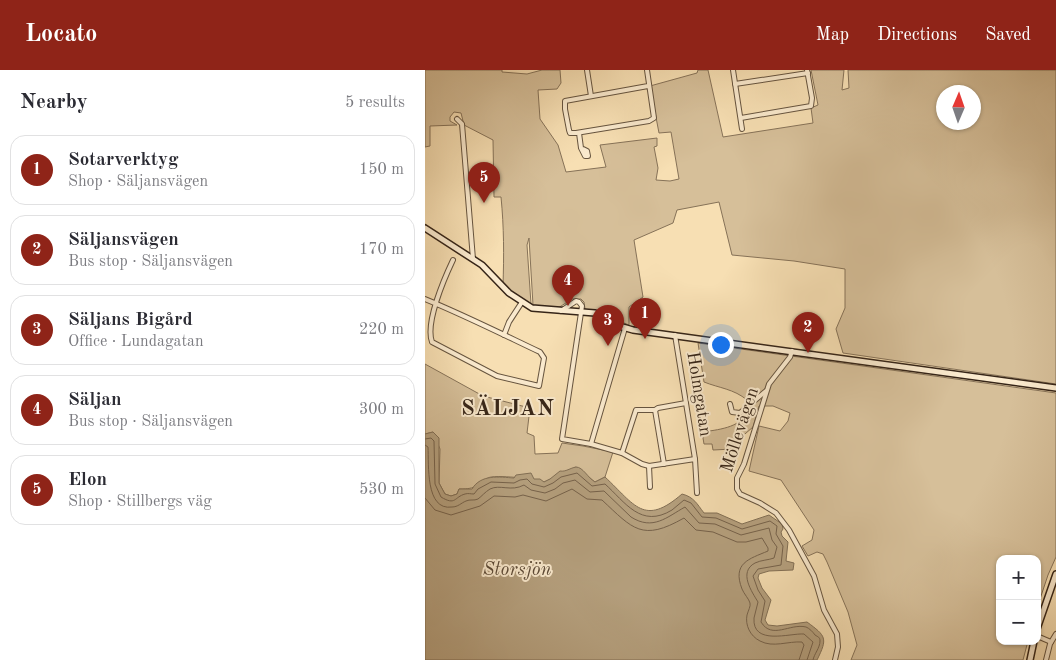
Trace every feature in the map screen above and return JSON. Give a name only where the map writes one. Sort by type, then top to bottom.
[{"type":"street","points":[[587,70],[591,96]]},
{"type":"street","points":[[647,70],[654,118],[649,121],[571,133],[565,101],[649,86]]},
{"type":"street","points":[[733,70],[742,128]]},
{"type":"street","points":[[735,84],[807,71],[813,103],[809,107],[741,118]]},
{"type":"street","points":[[457,119],[462,124],[473,259]]},
{"type":"street","points":[[579,133],[581,148],[583,149]]},
{"type":"street","points":[[425,228],[482,265],[509,293],[535,308],[595,313],[625,328],[1056,388]]},
{"type":"street","points":[[425,299],[434,303],[504,335],[540,352],[544,358],[539,386],[497,376],[431,342],[428,336],[434,303],[453,260]]},
{"type":"street","points":[[561,311],[578,301],[583,306],[561,437],[566,441],[591,444],[623,453],[649,466],[695,459]]},
{"type":"street","points":[[504,335],[509,322],[522,302]]},
{"type":"street","points":[[591,444],[625,328]]},
{"type":"street","name":"Holmgatan","points":[[675,335],[695,459],[697,493]]},
{"type":"street","name":"Möllevägen","points":[[792,351],[790,357],[771,381],[767,391],[756,428],[737,478],[737,489],[740,494],[772,510],[786,525],[814,576],[824,610],[837,634],[838,646],[835,660]]},
{"type":"street","points":[[730,404],[733,412],[739,413],[767,391]]},
{"type":"street","points":[[623,453],[635,411],[639,409],[655,410],[686,402]]},
{"type":"street","points":[[655,410],[664,464]]},
{"type":"street","points":[[649,466],[650,487]]},
{"type":"street","points":[[1041,617],[1056,574]]},
{"type":"street","points":[[1046,660],[1051,642],[1056,634]]},
{"type":"street","points":[[1041,638],[1051,642]]},
{"type":"street","points":[[1030,660],[1033,645]]},
{"type":"shaded area","points":[[425,70],[502,70],[502,72],[527,74],[542,70],[560,70],[561,83],[557,89],[538,90],[540,119],[558,145],[566,172],[606,167],[600,145],[657,138],[657,146],[654,147],[658,168],[656,180],[670,181],[679,179],[671,132],[659,133],[650,86],[697,73],[698,70],[708,70],[723,137],[813,123],[811,108],[818,105],[811,70],[844,70],[842,90],[849,88],[848,70],[1056,70],[1056,384],[843,353],[836,329],[845,308],[845,269],[794,261],[732,255],[719,202],[677,210],[673,223],[634,240],[643,297],[629,307],[629,325],[585,309],[584,302],[581,299],[572,299],[558,308],[533,305],[529,238],[527,245],[531,304],[518,298],[503,285],[502,208],[501,197],[494,197],[493,140],[464,125],[461,113],[454,112],[450,117],[450,121],[457,125],[430,126],[430,146],[425,147]]},
{"type":"shaded area","points":[[698,343],[1056,393],[1056,557],[1041,596],[1041,555],[996,555],[996,645],[1027,645],[1023,660],[851,660],[857,645],[848,612],[827,562],[823,554],[817,552],[808,556],[802,546],[812,540],[814,530],[781,480],[749,471],[759,426],[780,431],[788,421],[790,413],[773,406],[759,406],[753,427],[738,440],[733,449],[713,450],[712,444],[704,444],[702,432],[721,429],[739,422],[747,412],[747,400],[737,393],[704,382]]},
{"type":"shaded area","points":[[425,364],[483,396],[530,408],[527,433],[534,436],[535,454],[558,453],[562,443],[613,452],[605,477],[595,482],[576,467],[544,482],[515,477],[492,477],[483,480],[473,487],[459,489],[457,494],[451,496],[445,494],[439,483],[440,449],[433,432],[425,434]]},
{"type":"water","name":"Storsjön","points":[[433,432],[439,438],[439,483],[445,494],[451,496],[457,494],[459,489],[472,489],[476,484],[485,479],[496,477],[514,478],[516,475],[531,473],[534,479],[540,479],[544,482],[560,471],[579,467],[595,482],[605,477],[633,503],[649,511],[669,504],[682,494],[692,499],[704,513],[717,513],[742,524],[769,515],[782,524],[782,536],[788,542],[786,561],[794,563],[793,570],[769,571],[759,574],[758,578],[762,588],[771,600],[765,620],[768,625],[777,626],[807,622],[823,638],[823,647],[817,660],[425,660],[425,434]]},
{"type":"place","name":"Elon","points":[[484,203]]},
{"type":"place","name":"Säljan","points":[[568,306]]},
{"type":"place","name":"Sotarverktyg","points":[[645,339]]},
{"type":"place","name":"Säljans Bigård","points":[[608,346]]},
{"type":"place","name":"Säljansvägen","points":[[808,353]]},
{"type":"district","name":"SÄLJAN","points":[[508,409]]}]
